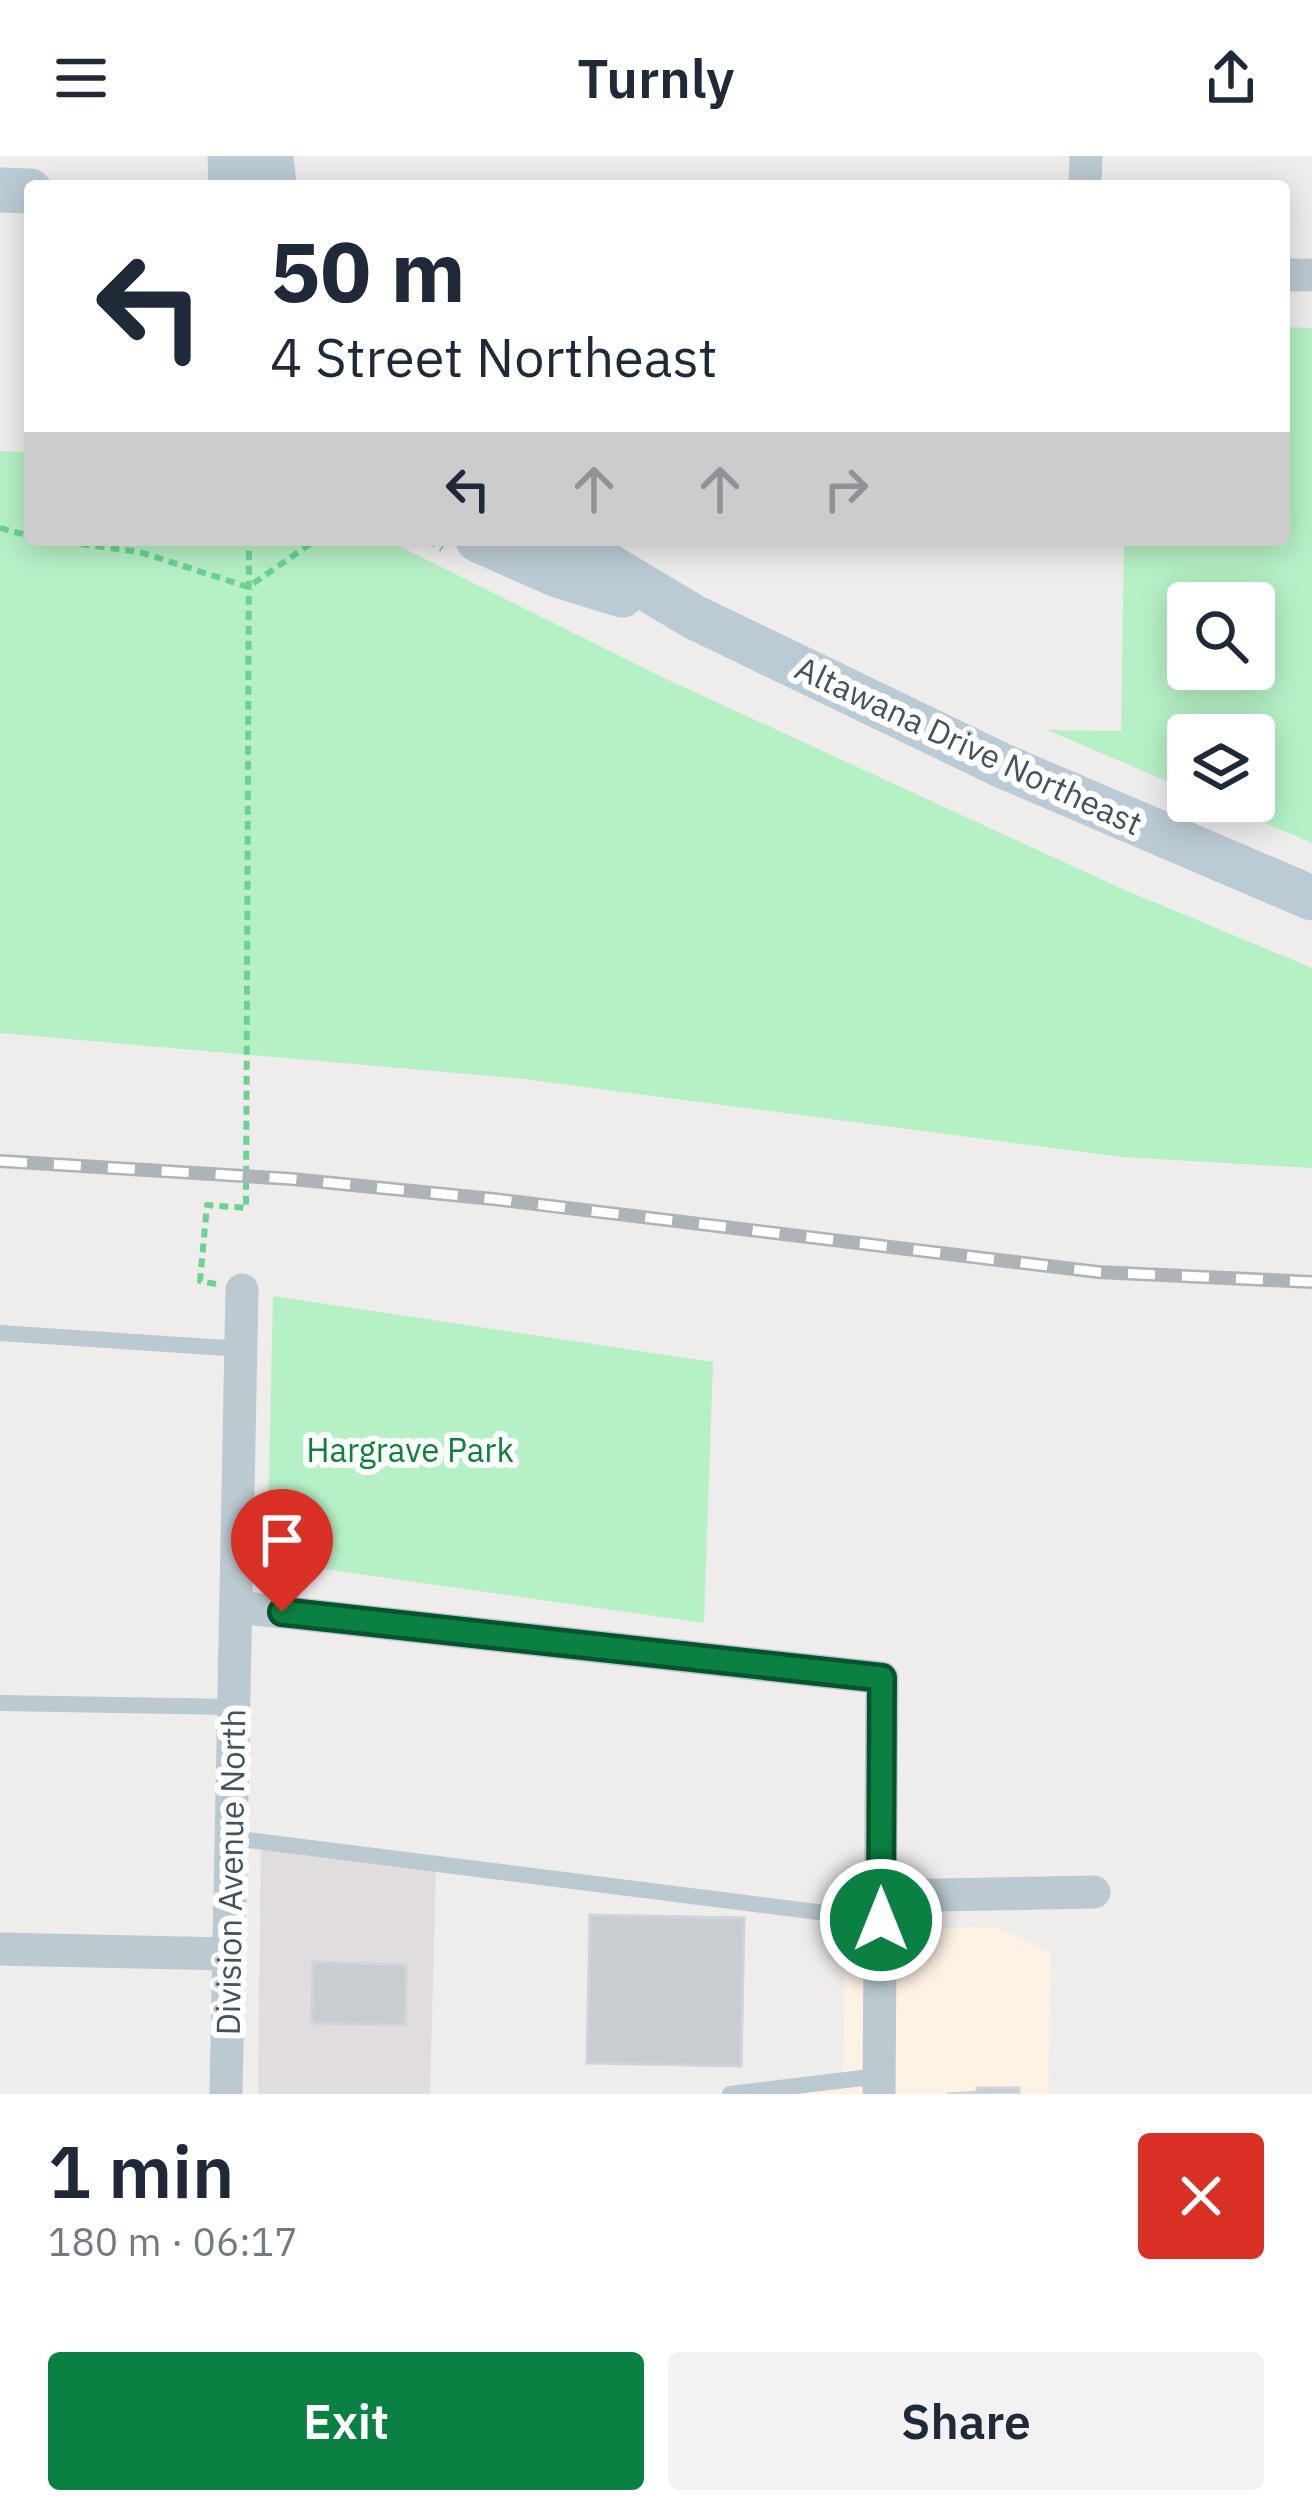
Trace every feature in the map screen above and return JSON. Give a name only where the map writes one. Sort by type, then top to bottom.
[{"type":"main road","name":"Altawana Drive Northeast","points":[[492,546],[557,575],[694,617]]},
{"type":"main road","name":"Altawana Drive Northeast","points":[[575,546],[694,617],[1003,766],[1312,898]]},
{"type":"street","name":"Division Avenue North","points":[[226,2094],[242,1290]]},
{"type":"street","points":[[236,1607],[882,1678],[879,2085]]},
{"type":"street","points":[[881,1908],[1094,1892]]},
{"type":"street","points":[[0,1948],[229,1954]]},
{"type":"lane","points":[[0,1334],[241,1348]]},
{"type":"lane","points":[[0,1703],[234,1706]]},
{"type":"lane","points":[[232,1838],[881,1908]]},
{"type":"lane","points":[[730,2094],[879,2085]]},
{"type":"path","points":[[96,546],[140,552],[248,587]]},
{"type":"path","points":[[242,1290],[200,1281],[207,1205],[247,1208],[249,546]]},
{"type":"path","points":[[248,587],[307,546]]},
{"type":"shaded area","points":[[261,1841],[436,1864],[430,2094],[258,2094]]},
{"type":"shaded area","points":[[846,1916],[936,1928],[996,1927],[1051,1953],[1048,2094],[730,2094],[843,2080]]},
{"type":"green space","points":[[1290,327],[1312,328],[1312,843],[1262,822],[1275,822],[1275,714],[1167,714],[1167,781],[1047,730],[1121,731],[1124,546],[1290,546]]},
{"type":"green space","points":[[0,451],[24,452],[24,546],[399,546],[662,677],[1118,887],[1312,968],[1312,1168],[1122,1157],[523,1079],[0,1033]]},
{"type":"green space","name":"Hargrave Park","points":[[273,1296],[713,1362],[704,1623],[267,1561]]},
{"type":"building","points":[[590,1915],[744,1918],[741,2066],[587,2063]]},
{"type":"building","points":[[313,1962],[406,1965],[405,2025],[312,2023]]},
{"type":"building","points":[[977,2088],[1019,2088],[1019,2094],[947,2094],[977,2092]]},
{"type":"railway","points":[[0,1161],[292,1179],[493,1199],[1098,1272],[1312,1282]]},
{"type":"route","points":[[282,1612],[882,1678],[881,1920]]}]
